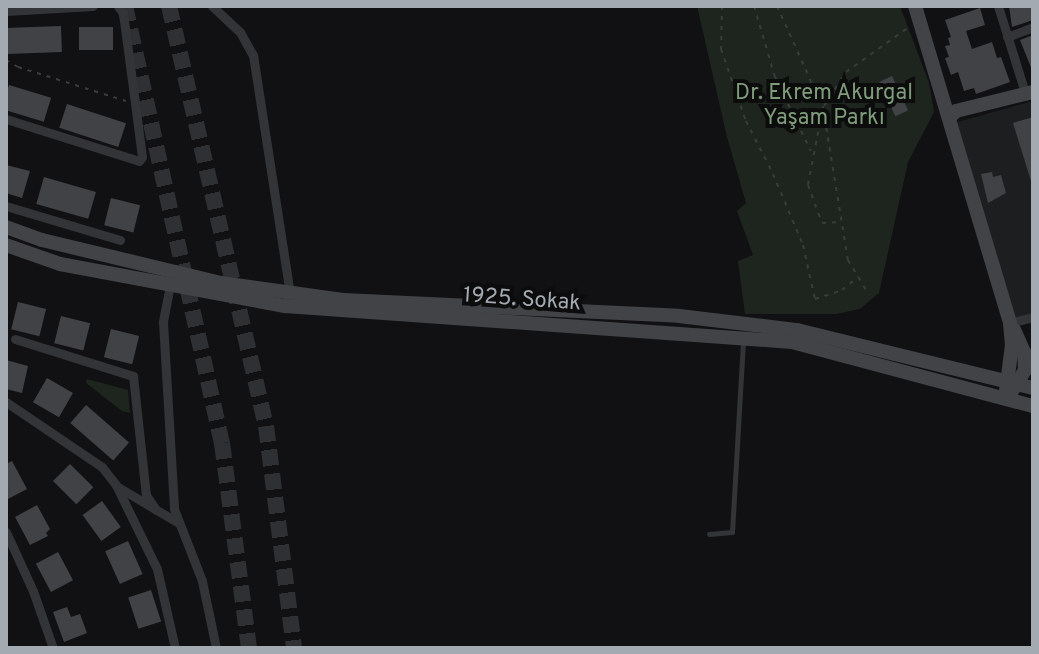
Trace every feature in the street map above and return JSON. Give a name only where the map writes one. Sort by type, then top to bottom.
[{"type":"main road","points":[[917,13],[1010,323],[1020,385],[1004,399]]},
{"type":"main road","points":[[950,117],[956,111],[1030,94]]},
{"type":"main road","name":"1925. Sokak","points":[[6,227],[42,240],[221,283],[343,300],[679,316],[797,330],[1020,385]]},
{"type":"main road","name":"1925. Sokak","points":[[6,245],[60,264],[285,306],[792,342],[1033,406]]},
{"type":"street","points":[[6,11],[93,6]]},
{"type":"street","points":[[6,119],[135,161],[142,157],[123,13],[118,6]]},
{"type":"street","points":[[212,6],[240,32],[253,55],[290,293]]},
{"type":"street","points":[[998,6],[1030,94]]},
{"type":"street","points":[[1007,37],[1033,27]]},
{"type":"street","points":[[6,206],[120,240]]},
{"type":"street","points":[[170,285],[163,322],[177,522],[202,581],[216,648]]},
{"type":"street","points":[[1010,323],[1033,317]]},
{"type":"street","points":[[15,339],[133,376],[146,495],[156,510]]},
{"type":"street","points":[[6,402],[102,467],[116,485],[157,569],[175,648]]},
{"type":"street","points":[[116,485],[177,522]]},
{"type":"street","points":[[6,532],[33,591],[53,648]]},
{"type":"lane","points":[[709,534],[732,532],[743,337]]},
{"type":"path","points":[[722,6],[721,49],[746,121],[803,245],[815,299],[842,290],[858,277]]},
{"type":"path","points":[[754,6],[775,77],[812,152]]},
{"type":"path","points":[[777,6],[823,108],[848,260],[867,292]]},
{"type":"path","points":[[841,222],[822,223],[808,185],[823,108],[846,72],[917,13]]},
{"type":"path","points":[[6,60],[135,103]]},
{"type":"shaded area","points":[[1033,101],[1033,316],[1015,321],[954,123]]},
{"type":"green space","name":"Dr. Ekrem Akurgal Yaşam Parkı","points":[[697,6],[900,6],[929,83],[934,112],[908,162],[879,293],[860,309],[836,314],[745,314],[738,261],[753,255],[737,211],[746,203],[727,137]]},
{"type":"green space","points":[[87,379],[128,390],[130,413],[122,411],[86,383]]},
{"type":"building","points":[[1009,6],[1033,6],[1033,20],[1012,27]]},
{"type":"building","points":[[980,8],[985,25],[966,31],[972,49],[992,42],[1010,82],[976,94],[974,88],[964,91],[958,72],[951,75],[945,58],[949,57],[945,46],[950,45],[948,38],[951,37],[945,20]]},
{"type":"building","points":[[61,26],[62,52],[7,54],[6,28]]},
{"type":"building","points":[[79,27],[113,27],[113,50],[79,50]]},
{"type":"building","points":[[1033,35],[1033,70],[1032,70],[1020,40]]},
{"type":"building","points":[[892,76],[908,110],[895,116],[879,82]]},
{"type":"building","points":[[9,85],[51,98],[44,122],[6,110]]},
{"type":"building","points":[[67,104],[126,123],[118,147],[59,128]]},
{"type":"building","points":[[1033,117],[1033,181],[1031,181],[1013,123]]},
{"type":"building","points":[[6,165],[30,171],[22,198],[6,193]]},
{"type":"building","points":[[992,172],[993,177],[1001,175],[1006,193],[988,203],[981,174]]},
{"type":"building","points":[[44,177],[96,192],[88,219],[36,204]]},
{"type":"building","points":[[111,198],[140,205],[133,232],[104,225]]},
{"type":"building","points":[[18,302],[46,309],[39,336],[11,329]]},
{"type":"building","points":[[61,316],[90,323],[83,350],[54,343]]},
{"type":"building","points":[[111,329],[139,336],[132,364],[104,357]]},
{"type":"building","points":[[6,360],[28,366],[22,393],[6,389]]},
{"type":"building","points":[[47,378],[73,393],[59,417],[33,402]]},
{"type":"building","points":[[86,405],[129,442],[113,461],[70,423]]},
{"type":"building","points":[[12,461],[27,489],[6,500],[6,464]]},
{"type":"building","points":[[70,464],[93,487],[76,504],[53,481]]},
{"type":"building","points":[[102,501],[121,527],[101,541],[83,515]]},
{"type":"building","points":[[37,505],[50,529],[46,533],[48,536],[30,545],[15,517]]},
{"type":"building","points":[[128,541],[143,574],[120,584],[105,551]]},
{"type":"building","points":[[58,552],[73,580],[51,592],[36,564]]},
{"type":"building","points":[[151,590],[161,621],[138,629],[128,597]]},
{"type":"building","points":[[67,607],[71,617],[80,614],[87,633],[64,642],[53,612]]},
{"type":"tunnel","points":[[125,6],[222,443],[249,648]]},
{"type":"tunnel","points":[[169,6],[266,426],[294,648]]}]
